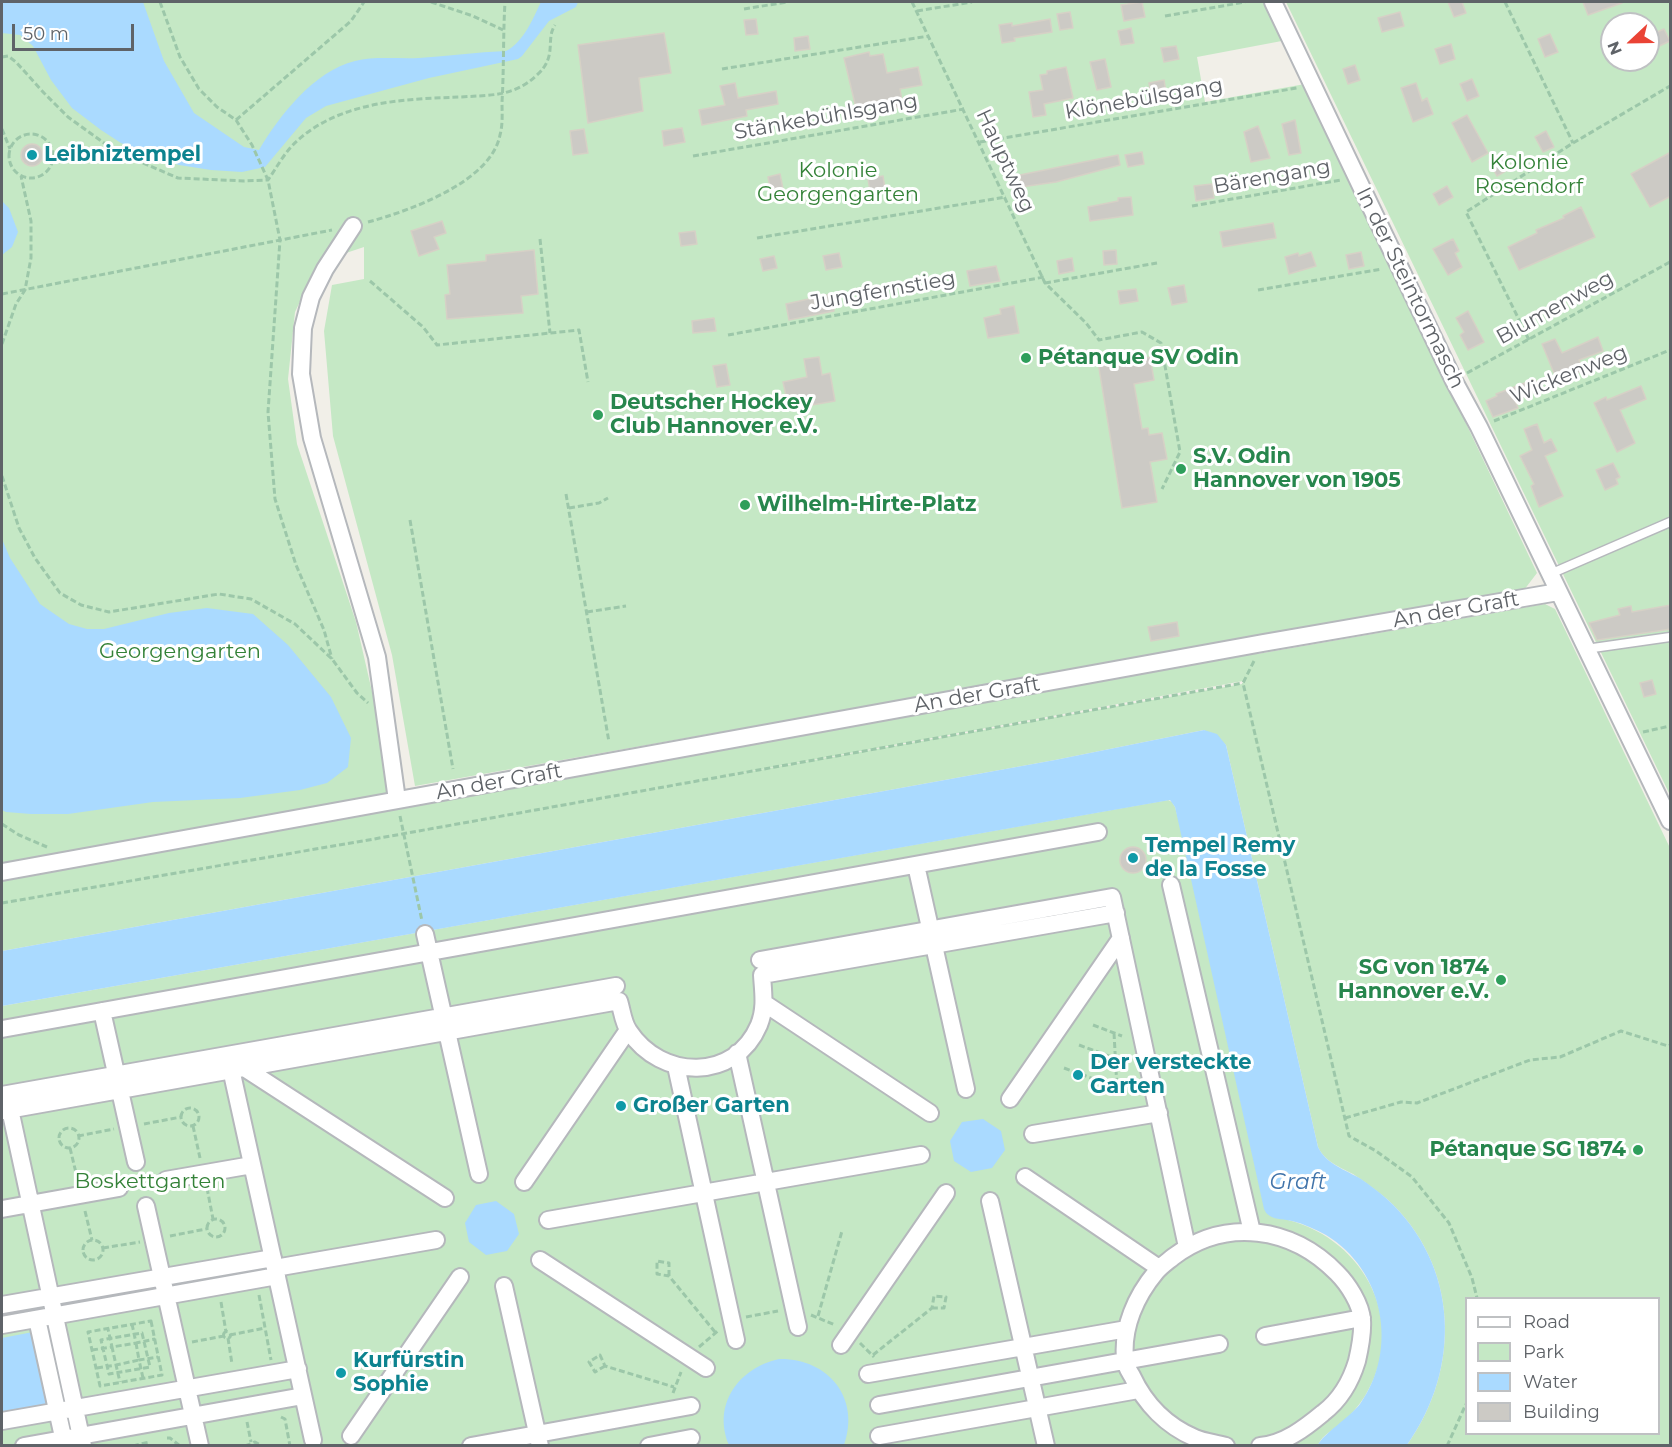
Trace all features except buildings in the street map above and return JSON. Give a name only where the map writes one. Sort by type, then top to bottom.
[{"type":"street","name":"In der Steintormasch","points":[[1273,2],[1454,381],[1479,427],[1671,821]]},
{"type":"street","points":[[353,226],[325,269],[311,297],[303,328],[301,374],[312,438],[376,657],[397,800]]},
{"type":"street","name":"An der Graft","points":[[2,872],[1263,643],[1558,592]]},
{"type":"street","points":[[2,1029],[1098,832]]},
{"type":"street","points":[[916,865],[966,1089]]},
{"type":"street","points":[[1171,885],[1252,1232]]},
{"type":"street","points":[[445,1024],[619,1001],[628,1030],[646,1052],[662,1062],[676,1066],[689,1068],[709,1066],[725,1061],[737,1053],[749,1041],[759,1025],[764,1003],[762,975],[1112,897],[1187,1247]]},
{"type":"street","points":[[425,934],[478,1174]]},
{"type":"street","points":[[760,960],[932,937]]},
{"type":"street","points":[[1010,1099],[1121,938]]},
{"type":"street","points":[[82,1440],[30,1204],[5,1103],[118,1082],[235,1065],[445,1024],[616,986]]},
{"type":"street","points":[[764,1003],[930,1113]]},
{"type":"street","points":[[102,1011],[136,1162]]},
{"type":"street","points":[[524,1182],[628,1030]]},
{"type":"street","points":[[737,1053],[798,1328]]},
{"type":"street","points":[[235,1065],[252,1165],[313,1440]]},
{"type":"street","points":[[235,1065],[445,1198]]},
{"type":"street","points":[[676,1066],[736,1340]]},
{"type":"street","points":[[1033,1134],[1159,1113]]},
{"type":"street","points":[[548,1220],[921,1155]]},
{"type":"street","points":[[166,1180],[252,1165]]},
{"type":"street","points":[[1025,1177],[1159,1269]]},
{"type":"street","points":[[2,1209],[119,1188]]},
{"type":"street","points":[[841,1345],[946,1193]]},
{"type":"street","points":[[990,1201],[1046,1446]]},
{"type":"street","points":[[146,1206],[166,1296],[184,1343],[187,1388],[200,1446]]},
{"type":"street","points":[[1226,1446],[1193,1442],[1163,1419],[1138,1390],[1125,1361],[1127,1329],[1135,1304],[1146,1285],[1159,1269],[1187,1247],[1215,1236],[1252,1232],[1280,1236],[1304,1246],[1323,1259],[1343,1279],[1353,1294],[1362,1318],[1360,1347],[1354,1371],[1332,1407],[1298,1440],[1260,1446]]},
{"type":"street","points":[[2,1305],[162,1277],[275,1267],[436,1240]]},
{"type":"street","points":[[540,1260],[706,1368]]},
{"type":"street","points":[[2,1325],[166,1296],[275,1267]]},
{"type":"street","points":[[351,1436],[459,1277]]},
{"type":"street","points":[[504,1286],[538,1440]]},
{"type":"street","points":[[37,1318],[64,1442]]},
{"type":"street","points":[[1265,1336],[1362,1318]]},
{"type":"street","points":[[868,1374],[1127,1329]]},
{"type":"street","points":[[879,1405],[1219,1344]]},
{"type":"street","points":[[2,1421],[298,1369]]},
{"type":"street","points":[[879,1436],[1138,1390]]},
{"type":"street","points":[[24,1446],[82,1440],[193,1415],[303,1396]]},
{"type":"street","points":[[471,1446],[538,1440],[691,1406]]},
{"type":"street","points":[[649,1446],[691,1438]]},
{"type":"lane","points":[[1550,574],[1671,522]]},
{"type":"lane","points":[[1586,649],[1671,637]]},
{"type":"path","points":[[160,2],[180,57],[199,89],[217,107],[236,120],[252,145],[268,180],[280,240],[268,412],[275,499],[296,565],[324,630],[332,659]]},
{"type":"path","points":[[236,120],[351,21],[364,2]]},
{"type":"path","points":[[431,2],[474,16],[503,30]]},
{"type":"path","points":[[2,294],[353,226],[384,218],[468,180],[488,160],[500,136],[505,2]]},
{"type":"path","points":[[744,9],[787,2]]},
{"type":"path","name":"Hauptweg","points":[[912,2],[1045,283]]},
{"type":"path","points":[[917,11],[972,2]]},
{"type":"path","points":[[1165,16],[1245,2]]},
{"type":"path","points":[[1505,2],[1574,144]]},
{"type":"path","points":[[268,180],[296,141],[331,118],[384,102],[502,95],[522,86],[539,74],[551,55],[551,36],[555,25]]},
{"type":"path","points":[[722,69],[929,36]]},
{"type":"path","points":[[2,57],[8,56],[16,62],[68,117],[115,151],[178,178],[268,180]]},
{"type":"path","name":"Klönebülsgang","points":[[980,142],[1312,85]]},
{"type":"path","points":[[1529,339],[1466,212],[1671,86]]},
{"type":"path","name":"Stänkebühlsgang","points":[[693,156],[964,109]]},
{"type":"path","points":[[2,129],[10,149],[11,164],[21,176],[31,221],[31,258],[25,290],[16,304],[2,344]]},
{"type":"path","points":[[10,149],[18,138],[32,134],[39,135],[50,144],[53,158],[47,171],[35,178],[21,176]]},
{"type":"path","name":"Bärengang","points":[[1192,206],[1356,177]]},
{"type":"path","points":[[757,238],[1006,197]]},
{"type":"path","points":[[540,239],[550,333]]},
{"type":"path","name":"Blumenweg","points":[[1454,381],[1671,262]]},
{"type":"path","points":[[1045,283],[1157,263]]},
{"type":"path","points":[[1258,290],[1399,266]]},
{"type":"path","name":"Jungfernstieg","points":[[728,335],[1044,277]]},
{"type":"path","points":[[370,281],[423,327],[437,345],[579,330],[588,382]]},
{"type":"path","points":[[1045,283],[1086,323],[1099,340],[1142,332],[1161,343],[1180,452],[1161,489]]},
{"type":"path","name":"Wickenweg","points":[[1479,427],[1671,350]]},
{"type":"path","points":[[2,476],[19,528],[35,558],[60,593],[81,604],[109,612],[219,594],[251,599],[295,624],[332,659],[357,693],[386,721]]},
{"type":"path","points":[[566,494],[609,742]]},
{"type":"path","points":[[569,508],[599,503],[608,498]]},
{"type":"path","points":[[410,520],[453,770]]},
{"type":"path","points":[[587,612],[626,606]]},
{"type":"path","points":[[2,903],[403,834],[1243,683],[1349,1136],[1376,1151],[1412,1177],[1449,1223],[1472,1278],[1477,1297]]},
{"type":"path","points":[[1629,735],[1671,726]]},
{"type":"path","points":[[397,800],[425,934]]},
{"type":"path","points":[[2,824],[73,858]]},
{"type":"path","points":[[1093,1025],[1122,1036]]},
{"type":"path","points":[[1345,1118],[1401,1102],[1417,1103],[1530,1060],[1560,1057],[1621,1031],[1671,1045]]},
{"type":"path","points":[[1114,1033],[1117,1088]]},
{"type":"path","points":[[1079,1045],[1128,1063]]},
{"type":"path","points":[[1064,1068],[1124,1090]]},
{"type":"path","points":[[190,1107],[198,1111],[200,1117],[196,1125],[189,1126],[182,1121],[181,1114],[184,1109],[190,1107]]},
{"type":"path","points":[[72,1129],[78,1136],[73,1147],[64,1147],[59,1136],[63,1130],[72,1129]]},
{"type":"path","points":[[210,1220],[222,1221],[225,1226],[223,1235],[217,1238],[209,1234],[206,1226],[210,1220]]},
{"type":"path","points":[[818,1316],[842,1231]]},
{"type":"path","points":[[92,1240],[100,1242],[103,1251],[100,1257],[94,1260],[86,1256],[84,1250],[86,1243],[92,1240]]},
{"type":"path","points":[[669,1276],[657,1274],[657,1261],[669,1263],[669,1276],[715,1332]]},
{"type":"path","points":[[250,1296],[259,1295],[271,1362]]},
{"type":"path","points":[[873,1355],[932,1308],[944,1308],[946,1297],[934,1296],[932,1308]]},
{"type":"path","points":[[212,1303],[231,1300]]},
{"type":"path","points":[[221,1302],[233,1369]]},
{"type":"path","points":[[151,1321],[162,1375],[100,1386],[88,1332],[108,1329],[151,1321]]},
{"type":"path","points":[[132,1324],[144,1378]]},
{"type":"path","points":[[184,1343],[265,1328]]},
{"type":"path","points":[[108,1329],[120,1382]]},
{"type":"path","points":[[142,1333],[150,1367],[109,1374],[101,1340],[110,1339],[142,1333]]},
{"type":"path","points":[[93,1350],[155,1339]]},
{"type":"path","points":[[184,1343],[194,1353]]},
{"type":"path","points":[[605,1366],[600,1355],[589,1362],[595,1372],[605,1366],[674,1387]]},
{"type":"path","points":[[96,1368],[159,1357]]},
{"type":"path","points":[[1447,1446],[1465,1408]]},
{"type":"path","points":[[278,1414],[285,1419],[290,1446]]},
{"type":"path","points":[[247,1420],[251,1442]]},
{"type":"path","points":[[160,1439],[170,1438],[180,1446]]},
{"type":"path","points":[[133,1446],[151,1441]]},
{"type":"path","points":[[245,1446],[251,1442]]},
{"type":"path","points":[[251,1442],[262,1446]]},
{"type":"green space","points":[[2,2],[1268,2],[1287,40],[1197,57],[1205,102],[1305,84],[1537,573],[1524,590],[415,786],[392,655],[333,436],[324,331],[332,285],[364,279],[364,247],[319,262],[295,312],[288,379],[297,444],[356,622],[373,696],[389,796],[2,867]]},
{"type":"green space","name":"Kolonie Rosendorf","points":[[1286,2],[1670,2],[1670,795]]},
{"type":"green space","name":"SG von 1874 Hannover e.V.","points":[[1545,604],[1555,609],[1670,848],[1670,1445],[1407,1445],[1425,1415],[1437,1383],[1444,1351],[1445,1318],[1439,1286],[1428,1254],[1411,1225],[1387,1199],[1329,1160],[1318,1147],[1226,745],[1204,730],[1055,760],[2,951],[2,875],[1260,648],[1257,654]],"holes":[[[1245,679],[1242,684],[708,779]]]},
{"type":"green space","name":"Großer Garten","points":[[1168,800],[1175,807],[1288,1220],[1316,1230],[1339,1246],[1358,1266],[1372,1289],[1381,1314],[1382,1341],[1378,1369],[1358,1406],[1318,1445],[2,1445],[2,1006]]},
{"type":"water","points":[[2,2],[143,2],[164,61],[194,113],[244,147],[259,150],[299,96],[326,74],[340,66],[370,59],[419,58],[506,51],[523,36],[541,2],[578,2],[576,7],[549,21],[518,59],[429,78],[326,106],[306,118],[265,167],[242,172],[179,165],[121,143],[101,130],[72,108],[51,80],[33,46],[20,35],[2,33]]},
{"type":"water","points":[[2,201],[9,208],[18,232],[12,247],[2,255]]},
{"type":"water","points":[[2,539],[10,558],[40,604],[69,624],[87,629],[104,629],[169,613],[207,608],[253,614],[288,645],[331,697],[351,738],[348,767],[327,783],[300,790],[240,798],[153,802],[68,814],[31,814],[2,810]]},
{"type":"water","name":"Graft","points":[[1204,730],[1217,734],[1226,745],[1318,1147],[1331,1162],[1361,1179],[1384,1196],[1411,1225],[1428,1254],[1439,1286],[1445,1318],[1444,1351],[1437,1383],[1425,1415],[1407,1445],[1318,1445],[1360,1404],[1372,1382],[1379,1359],[1382,1336],[1379,1312],[1373,1289],[1361,1268],[1346,1250],[1318,1231],[1296,1222],[1272,1217],[1264,1209],[1175,807],[1170,800],[2,1006],[2,951],[1055,760]]},
{"type":"water","points":[[983,1119],[1001,1131],[1005,1150],[992,1168],[971,1172],[954,1161],[950,1141],[962,1122]]},
{"type":"water","points":[[496,1201],[514,1214],[519,1234],[507,1251],[486,1255],[469,1242],[465,1223],[476,1205]]},
{"type":"water","points":[[33,1332],[50,1407],[2,1415],[2,1338]]},
{"type":"water","points":[[779,1359],[797,1360],[812,1365],[826,1373],[836,1384],[844,1397],[848,1412],[848,1428],[844,1445],[729,1445],[724,1416],[733,1390],[752,1370]]},
{"type":"place","name":"Leibniztempel","points":[[32,155]]},
{"type":"place","name":"Pétanque SV Odin","points":[[1026,358]]},
{"type":"place","name":"Deutscher Hockey Club Hannover e.V.","points":[[598,415]]},
{"type":"place","name":"S.V. Odin Hannover von 1905","points":[[1181,469]]},
{"type":"place","name":"Wilhelm-Hirte-Platz","points":[[745,505]]},
{"type":"place","name":"Tempel Remy de la Fosse","points":[[1133,858]]},
{"type":"place","name":"SG von 1874 Hannover e.V.","points":[[1501,980]]},
{"type":"place","name":"Der versteckte Garten","points":[[1078,1075]]},
{"type":"place","name":"Großer Garten","points":[[621,1106]]},
{"type":"place","name":"Pétanque SG 1874","points":[[1638,1150]]},
{"type":"place","name":"Kurfürstin Sophie","points":[[341,1373]]},
{"type":"park label","name":"Kolonie Georgengarten","points":[[838,183]]},
{"type":"park label","name":"Georgengarten","points":[[180,652]]},
{"type":"park label","name":"Boskettgarten","points":[[150,1182]]}]
